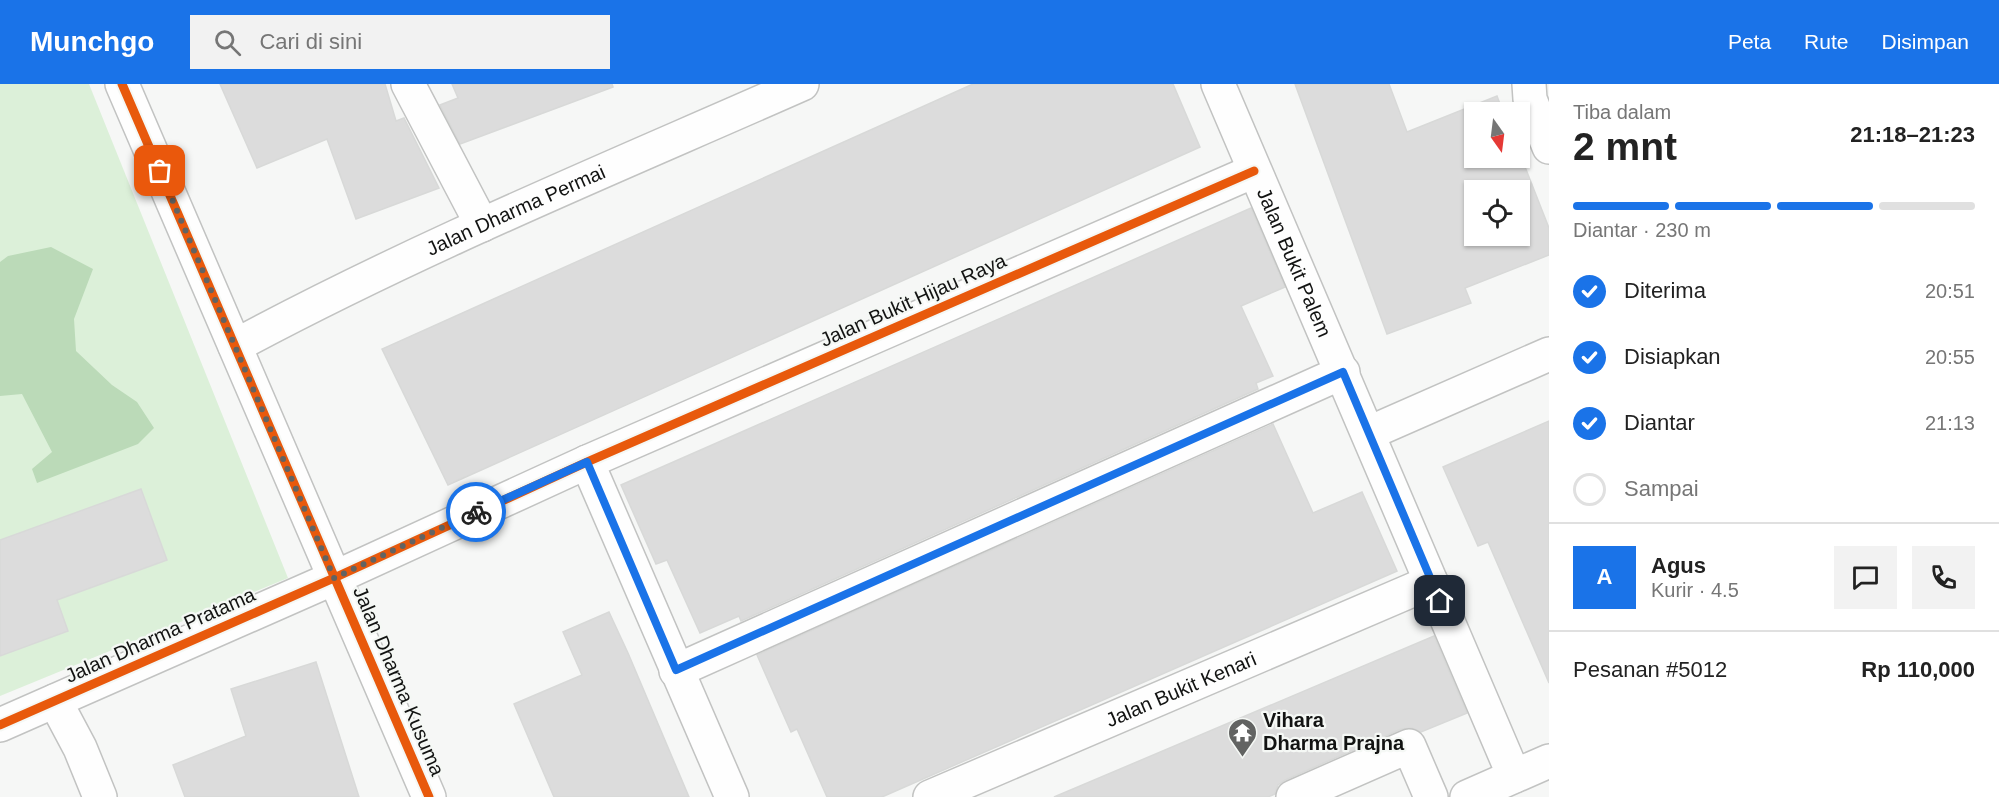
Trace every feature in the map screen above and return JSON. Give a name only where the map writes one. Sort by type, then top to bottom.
[{"type":"street","name":"Jalan Dharma Kusuma","points":[[122,84],[429,797]]},
{"type":"street","points":[[408,84],[482,225]]},
{"type":"street","name":"Jalan Dharma Permai","points":[[235,346],[295,314],[482,225],[802,84]]},
{"type":"street","name":"Jalan Bukit Palem","points":[[1218,84],[1514,776]]},
{"type":"street","points":[[1530,84],[1530,99],[1549,147]]},
{"type":"street","name":"Jalan Bukit Hijau Raya","points":[[334,578],[587,462],[1254,171]]},
{"type":"street","points":[[1369,434],[1549,354]]},
{"type":"street","points":[[676,670],[1343,372]]},
{"type":"street","points":[[587,462],[732,797]]},
{"type":"street","name":"Jalan Dharma Pratama","points":[[0,725],[334,578]]},
{"type":"street","name":"Jalan Bukit Kenari","points":[[930,797],[1431,582]]},
{"type":"street","points":[[56,701],[80,748],[100,797]]},
{"type":"street","points":[[1293,797],[1409,746],[1431,797]]},
{"type":"street","points":[[1467,797],[1549,761]]},
{"type":"shaded area","points":[[0,84],[89,84],[288,578],[0,696]]},
{"type":"shaded area","points":[[51,247],[93,269],[74,319],[76,351],[112,385],[137,402],[154,428],[138,444],[37,483],[32,469],[52,452],[22,394],[0,396],[0,262],[8,256]]},
{"type":"building","points":[[220,84],[385,84],[396,121],[404,118],[439,188],[356,219],[327,139],[257,168]]},
{"type":"building","points":[[452,84],[612,84],[613,87],[460,144],[440,105],[458,98]]},
{"type":"building","points":[[973,84],[1173,84],[1200,147],[448,485],[382,349]]},
{"type":"building","points":[[1295,84],[1389,84],[1407,132],[1464,109],[1464,168],[1525,168],[1549,228],[1549,255],[1465,288],[1471,303],[1387,334]]},
{"type":"building","points":[[1497,96],[1499,102],[1482,102]]},
{"type":"building","points":[[1251,208],[1285,287],[1241,306],[1273,376],[1256,383],[1258,389],[741,621],[739,616],[700,633],[667,560],[656,564],[621,485]]},
{"type":"building","points":[[1549,421],[1549,683],[1488,542],[1478,546],[1443,467]]},
{"type":"building","points":[[1273,424],[1313,513],[1362,492],[1397,571],[882,797],[827,797],[797,729],[791,732],[757,655]]},
{"type":"building","points":[[141,489],[167,560],[57,600],[68,631],[0,656],[0,540]]},
{"type":"building","points":[[609,612],[689,797],[554,797],[514,704],[582,675],[563,632]]},
{"type":"building","points":[[1434,636],[1467,713],[1421,732],[1412,728],[1401,729],[1285,780],[1278,785],[1275,794],[1268,797],[1054,797]]},
{"type":"building","points":[[316,662],[359,797],[185,797],[173,765],[246,736],[231,689]]},
{"type":"cycle path","points":[[122,84],[429,797]]},
{"type":"cycle path","points":[[0,725],[334,578],[587,462],[1254,171]]},
{"type":"way so far","points":[[160,171],[334,578],[476,512]]},
{"type":"place","name":"Vihara Dharma Prajna","points":[[1242,758]]},
{"type":"route","points":[[476,512],[587,462],[676,670],[1343,372],[1440,601]]}]
